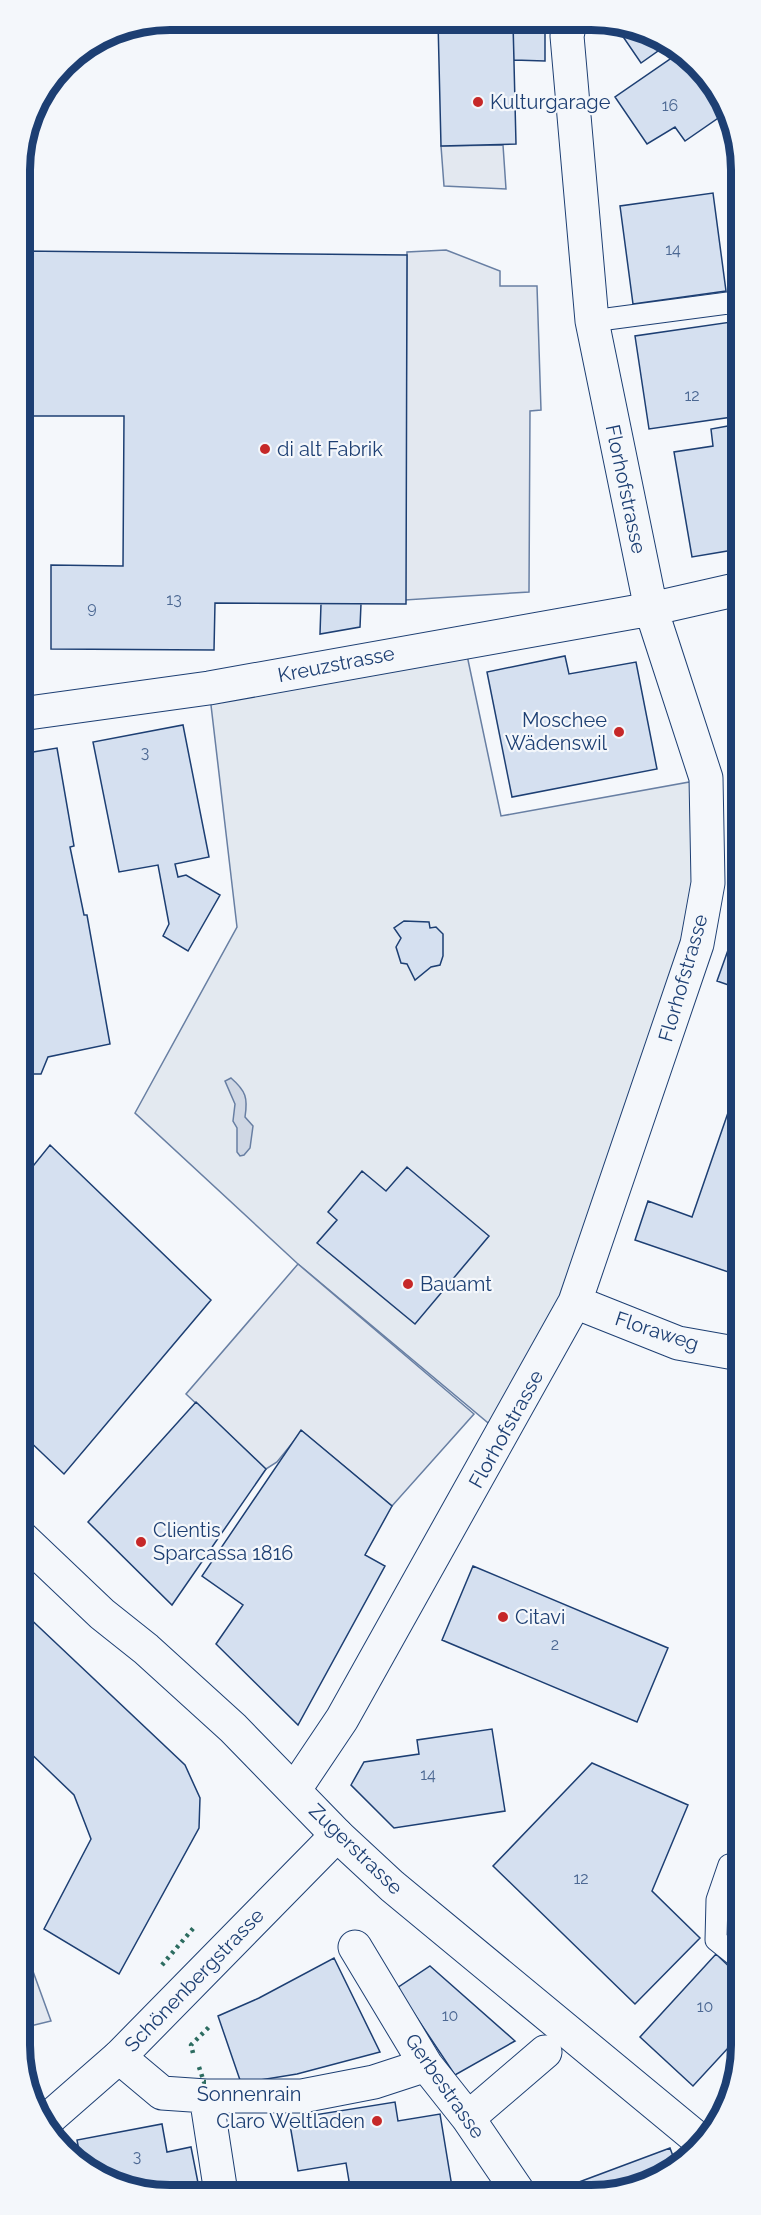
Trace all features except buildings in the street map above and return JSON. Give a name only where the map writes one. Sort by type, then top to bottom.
[{"type":"street","name":"Florhofstrasse","points":[[295,1790],[342,1719],[575,1302],[612,1201],[697,944],[708,883],[706,778],[651,609],[592,321],[568,30]]},
{"type":"street","name":"Kreuzstrasse","points":[[30,713],[209,688],[651,609],[731,591]]},
{"type":"street","name":"Floraweg","points":[[575,1302],[678,1343],[731,1352]]},
{"type":"street","name":"Zugerstrasse","points":[[30,1546],[102,1614],[146,1649],[233,1728],[337,1835],[393,1886],[696,2137]]},
{"type":"street","name":"Schönenbergstrasse","points":[[50,2117],[119,2057],[337,1835]]},
{"type":"street","name":"Gerbestrasse","points":[[355,1947],[426,2065],[468,2118],[514,2185]]},
{"type":"street","points":[[468,2118],[544,2052]]},
{"type":"street","name":"Sonnenrain","points":[[119,2057],[162,2093],[206,2096],[302,2096],[374,2082],[426,2065]]},
{"type":"street","points":[[206,2096],[220,2185]]},
{"type":"lane","points":[[592,321],[731,304]]},
{"type":"lane","points":[[729,1865],[717,1900],[716,1940],[731,1951]]},
{"type":"shaded area","points":[[503,145],[506,189],[444,186],[441,146]]},
{"type":"shaded area","points":[[446,250],[500,271],[500,286],[537,286],[541,410],[530,411],[529,592],[405,600],[407,252]]},
{"type":"shaded area","points":[[464,641],[501,816],[695,781],[697,944],[505,1437],[298,1264],[135,1113],[237,927],[209,688]]},
{"type":"shaded area","points":[[231,1078],[245,1095],[245,1117],[253,1126],[250,1148],[240,1156],[237,1152],[237,1128],[233,1121],[235,1104],[225,1081]]},
{"type":"shaded area","points":[[298,1264],[474,1414],[392,1506],[302,1431],[277,1462],[266,1469],[186,1394]]},
{"type":"shaded area","points":[[30,1963],[51,2021],[30,2026]]},
{"type":"hedge","points":[[162,1965],[196,1925]]},
{"type":"hedge","points":[[193,2053],[191,2045],[209,2027]]},
{"type":"hedge","points":[[199,2067],[204,2082],[206,2082]]},
{"type":"place","name":"Kulturgarage","points":[[478,102]]},
{"type":"place","name":"di alt Fabrik","points":[[265,449]]},
{"type":"place","name":"Moschee Wädenswil","points":[[619,732]]},
{"type":"place","name":"Bauamt","points":[[408,1284]]},
{"type":"place","name":"Clientis Sparcassa 1816","points":[[141,1542]]},
{"type":"place","name":"Citavi","points":[[503,1617]]},
{"type":"place","name":"Claro Weltladen","points":[[377,2121]]}]
